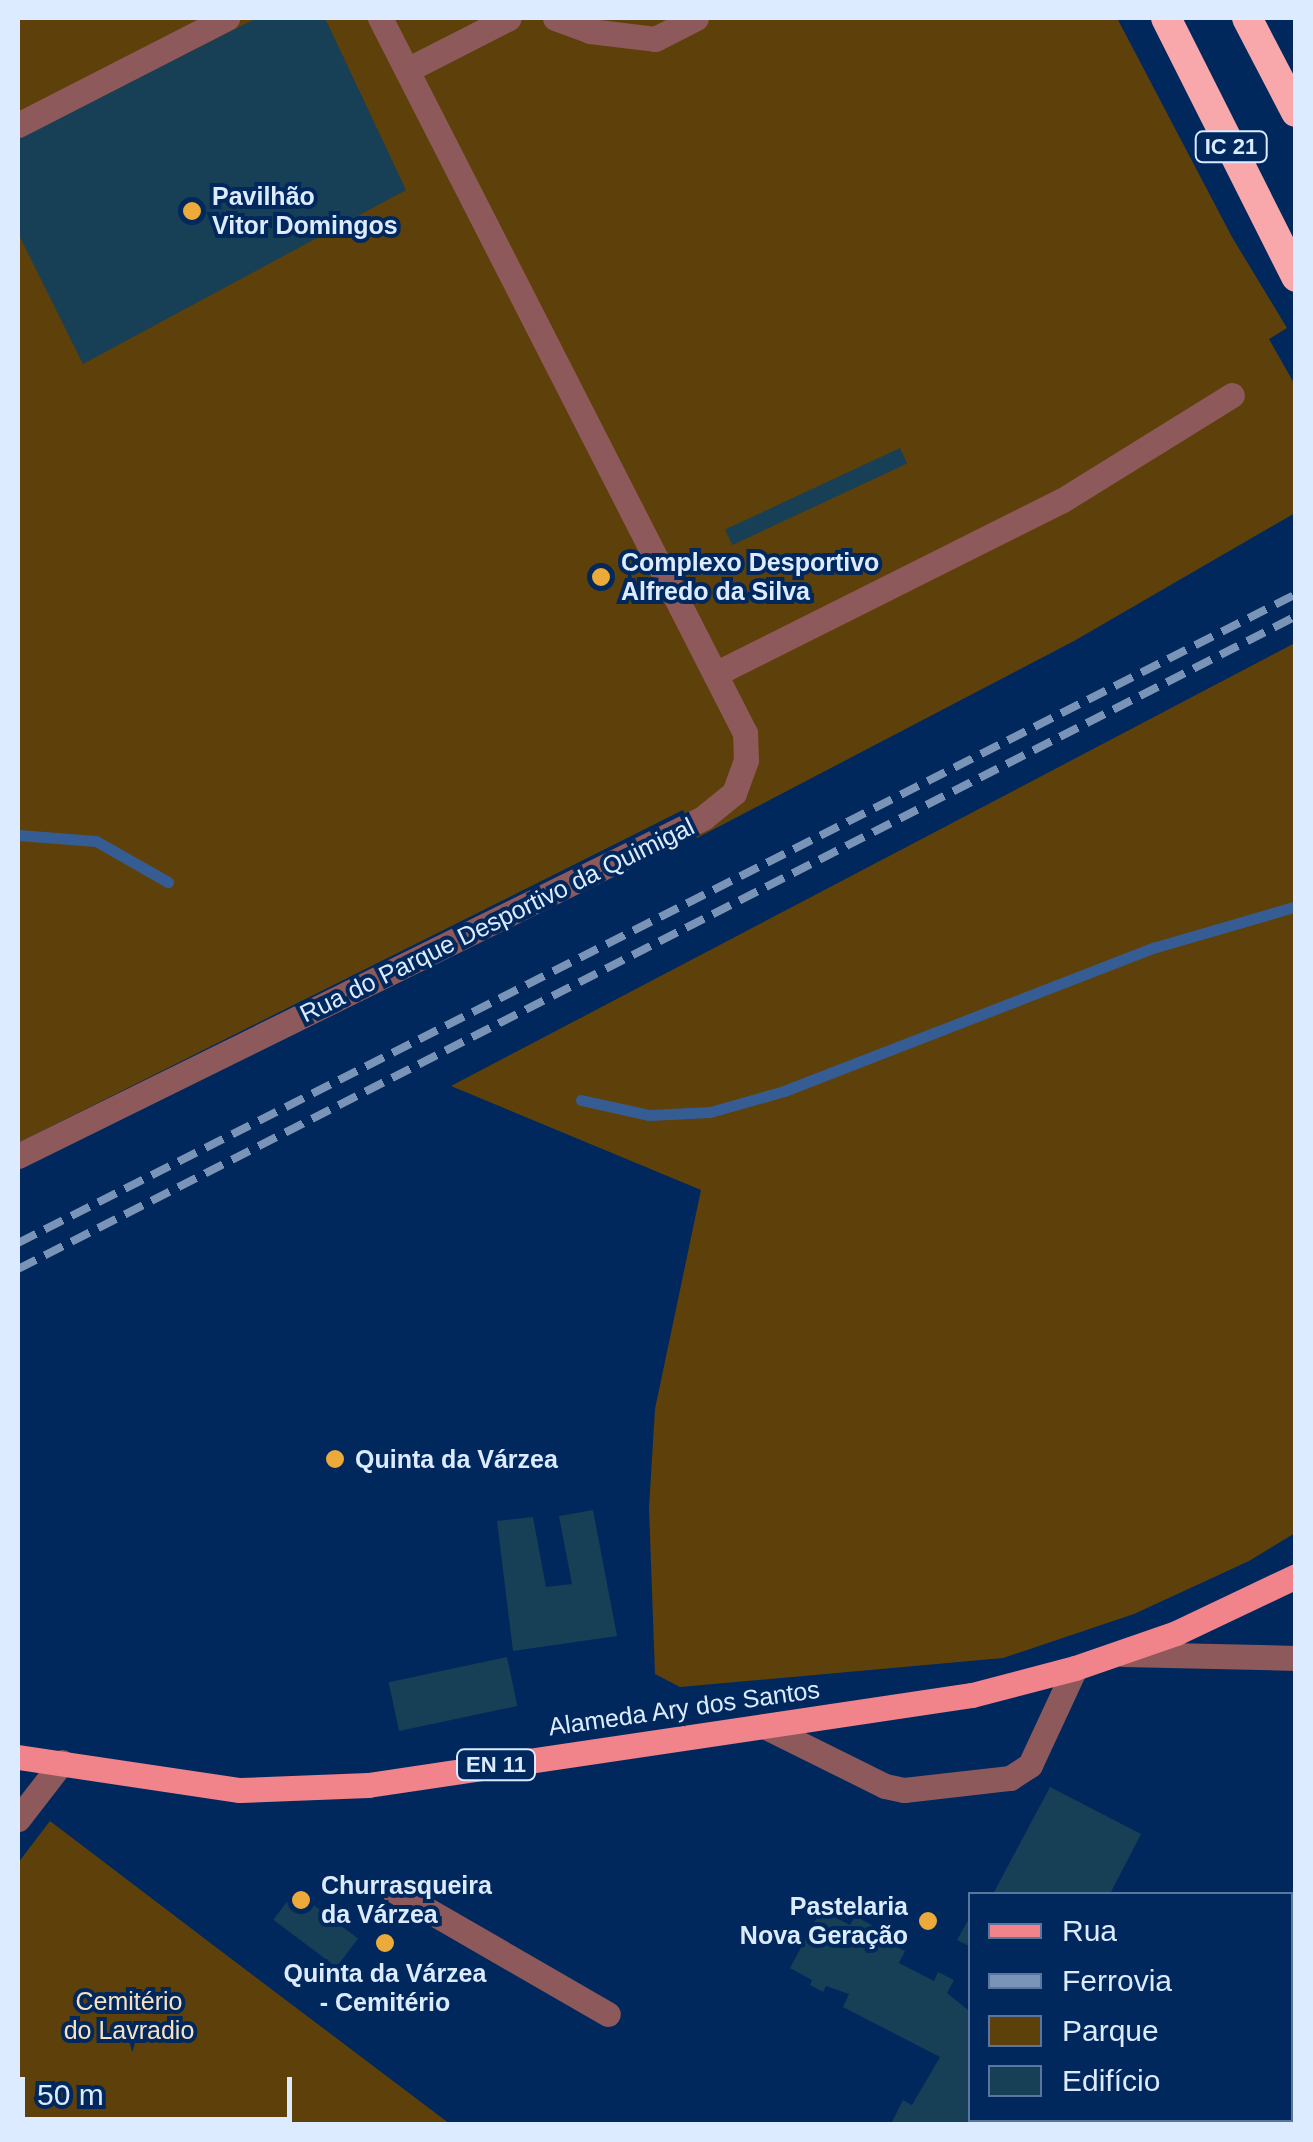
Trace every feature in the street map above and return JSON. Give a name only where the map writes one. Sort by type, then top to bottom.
[{"type":"highway","name":"IC 21","points":[[1166,18],[1296,277]]},
{"type":"highway","name":"IC 21","points":[[1246,18],[1296,112]]},
{"type":"main road","name":"Alameda Ary dos Santos","points":[[62,1762],[240,1790],[292,1791],[368,1785],[972,1695],[1075,1668],[1176,1634],[1296,1576]]},
{"type":"main road","name":"EN 11","points":[[18,1757],[62,1762]]},
{"type":"street","points":[[18,125],[227,18]]},
{"type":"street","name":"Rua do Parque Desportivo da Quimigal","points":[[18,1156],[703,818],[734,792],[746,760],[745,734],[380,18]]},
{"type":"street","points":[[407,70],[510,18]]},
{"type":"street","points":[[555,18],[590,31],[655,38],[696,18]]},
{"type":"street","points":[[715,674],[1061,501],[1232,395]]},
{"type":"street","points":[[1118,1654],[1296,1658]]},
{"type":"street","points":[[764,1726],[885,1786],[904,1790],[1010,1778],[1030,1765],[1075,1668]]},
{"type":"street","points":[[18,1819],[62,1762]]},
{"type":"street","points":[[393,1890],[608,2014]]},
{"type":"green space","name":"Complexo Desportivo Alfredo da Silva","points":[[18,18],[1117,18],[1232,237],[1287,328],[1269,339],[1295,385],[1295,513],[1074,641],[697,838],[683,810],[18,1143]]},
{"type":"green space","points":[[1295,643],[1295,1533],[1249,1561],[1134,1614],[1003,1658],[680,1687],[655,1674],[649,1508],[655,1409],[701,1190],[451,1086]]},
{"type":"green space","name":"Cemitério do Lavradio","points":[[50,1821],[450,2124],[18,2124],[18,1863]]},
{"type":"building","name":"Pavilhão Vitor Domingos","points":[[257,18],[325,18],[406,190],[83,364],[18,233],[18,139]]},
{"type":"building","points":[[900,448],[907,463],[732,545],[725,530]]},
{"type":"building","points":[[593,1510],[617,1636],[513,1651],[497,1521],[533,1517],[546,1587],[572,1584],[559,1516]]},
{"type":"building","points":[[507,1657],[517,1706],[399,1731],[389,1682]]},
{"type":"building","points":[[1050,1787],[1141,1834],[1111,1892],[994,1892]]},
{"type":"building","points":[[295,1891],[358,1939],[336,1967],[273,1920]]},
{"type":"building","points":[[821,1910],[850,1925],[855,1916],[875,1927],[871,1934],[905,1951],[899,1963],[934,1981],[938,1972],[954,1980],[947,1993],[968,2010],[968,2122],[972,2124],[891,2124],[903,2100],[912,2105],[940,2057],[843,2007],[849,1994],[826,1986],[823,1992],[810,1985],[812,1980],[790,1968]]},
{"type":"building","points":[[968,1920],[968,1946],[957,1940]]},
{"type":"building","points":[[1293,1986],[1296,1987],[1296,2087],[1293,2086]]},
{"type":"waterway","points":[[18,835],[96,841],[168,882]]},
{"type":"waterway","points":[[581,1100],[649,1115],[710,1112],[784,1091],[1156,947],[1294,907]]},
{"type":"railway","points":[[18,1243],[1296,594]]},
{"type":"railway","points":[[18,1269],[1296,616]]},
{"type":"place","name":"Pavilhão Vitor Domingos","points":[[192,211]]},
{"type":"place","name":"Complexo Desportivo Alfredo da Silva","points":[[601,577]]},
{"type":"place","name":"Quinta da Várzea","points":[[335,1459]]},
{"type":"place","name":"Churrasqueira da Várzea","points":[[301,1900]]},
{"type":"place","name":"Pastelaria Nova Geração","points":[[928,1921]]},
{"type":"place","name":"Quinta da Várzea - Cemitério","points":[[385,1943]]}]
